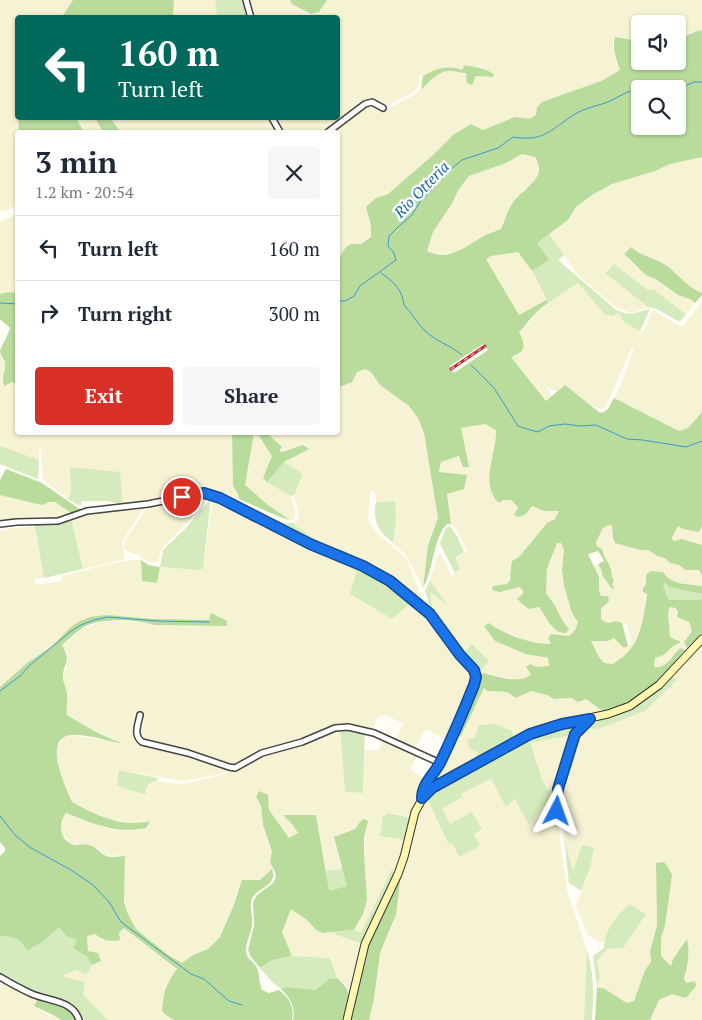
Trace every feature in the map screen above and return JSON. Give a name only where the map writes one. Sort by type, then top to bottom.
[{"type":"main road","points":[[347,1020],[365,944],[400,871],[415,812],[422,798],[432,788],[524,737],[548,728],[620,710],[646,696],[664,680],[702,639]]},
{"type":"street","points":[[246,0],[250,15]]},
{"type":"street","points":[[331,130],[365,104],[372,102],[383,108]]},
{"type":"street","points":[[0,524],[58,520],[88,511],[148,504],[208,493],[327,552],[368,568],[390,581],[429,612],[460,655],[475,672],[474,685],[440,763],[422,791],[422,798]]},
{"type":"street","points":[[140,716],[136,734],[142,742],[188,753],[231,768],[240,766],[264,753],[302,742],[335,728],[345,727],[374,733],[440,763]]},
{"type":"street","points":[[557,811],[558,789],[575,734],[590,719]]},
{"type":"street","points":[[0,977],[32,994],[66,1005],[76,1012],[79,1020]]},
{"type":"shaded area","points":[[0,0],[73,0],[63,15],[15,15],[15,120],[18,120],[19,130],[15,130],[15,206],[5,211],[0,210]]},
{"type":"shaded area","points":[[174,0],[215,0],[217,15],[173,15]]},
{"type":"shaded area","points":[[250,0],[290,0],[292,4],[311,14],[319,12],[327,0],[702,0],[702,30],[691,32],[686,35],[686,15],[631,15],[631,40],[615,37],[613,43],[615,59],[620,70],[601,81],[559,96],[537,107],[536,115],[530,120],[515,117],[483,130],[471,124],[454,134],[388,194],[376,198],[371,225],[371,237],[361,244],[351,244],[340,257],[340,130],[334,130],[365,106],[370,104],[380,107],[382,111],[390,108],[414,95],[439,74],[448,71],[493,77],[487,69],[480,67],[466,65],[462,70],[447,66],[423,76],[419,75],[419,85],[415,91],[389,105],[368,100],[327,130],[281,130],[275,120],[340,120],[340,15],[252,15],[249,4]]},
{"type":"shaded area","points":[[77,120],[96,120],[102,130],[83,130]]},
{"type":"shaded area","points":[[112,120],[271,120],[277,130],[119,130]]},
{"type":"shaded area","points":[[522,154],[535,157],[538,162],[538,172],[535,182],[523,190],[501,229],[489,233],[465,249],[455,253],[433,254],[427,251],[433,232],[469,176],[506,163]]},
{"type":"shaded area","points":[[702,157],[702,293],[687,285],[665,265],[640,255],[631,247],[624,254],[636,267],[678,295],[695,303],[686,314],[654,290],[648,290],[614,265],[606,273],[648,307],[632,313],[617,308],[578,275],[549,234],[568,220],[576,207],[612,184],[655,171],[670,164]]},
{"type":"shaded area","points":[[15,216],[15,293],[0,294],[0,221]]},
{"type":"shaded area","points":[[519,252],[532,271],[546,300],[519,315],[486,259],[491,256]]},
{"type":"shaded area","points":[[578,283],[605,315],[618,313],[627,324],[642,332],[647,325],[652,310],[682,327],[702,302],[702,412],[688,428],[679,431],[614,398],[624,377],[634,348],[632,347],[608,402],[601,409],[546,387],[552,397],[546,401],[511,357],[521,354],[519,332],[533,318],[538,309]]},
{"type":"shaded area","points":[[0,352],[5,362],[3,378],[8,386],[12,382],[15,384],[15,435],[232,435],[233,486],[239,499],[214,489],[123,505],[70,467],[71,492],[68,499],[43,480],[41,449],[39,449],[39,460],[0,446]]},
{"type":"shaded area","points":[[365,369],[371,372],[380,385],[409,406],[418,418],[424,433],[438,518],[428,545],[423,588],[406,555],[393,543],[396,519],[395,501],[376,502],[376,495],[372,490],[370,493],[368,520],[378,535],[406,559],[425,604],[383,570],[353,558],[346,551],[323,544],[293,525],[299,516],[294,495],[303,474],[284,462],[308,449],[303,446],[283,452],[278,451],[282,447],[269,435],[340,435],[340,386],[347,384],[357,372]]},
{"type":"shaded area","points":[[485,424],[496,430],[490,482],[498,503],[503,500],[511,500],[518,507],[515,511],[532,506],[544,511],[560,511],[555,519],[547,523],[519,557],[512,561],[510,574],[512,578],[507,584],[492,590],[500,592],[519,587],[539,607],[554,630],[569,629],[560,618],[552,600],[546,595],[547,569],[553,558],[553,550],[557,542],[561,543],[564,550],[562,570],[564,586],[572,612],[578,622],[575,630],[569,636],[551,634],[551,644],[525,641],[489,623],[484,626],[495,641],[548,659],[549,666],[542,668],[533,666],[529,670],[531,674],[527,679],[519,680],[483,673],[481,670],[489,660],[465,652],[436,615],[430,600],[431,593],[446,603],[430,581],[438,554],[440,553],[452,576],[460,569],[455,557],[467,552],[457,529],[451,524],[447,494],[439,473],[441,462],[460,456],[461,428]]},
{"type":"shaded area","points":[[254,435],[258,435],[273,456],[263,478],[291,496],[296,514],[293,520],[290,520],[268,505],[245,485]]},
{"type":"shaded area","points":[[0,495],[47,503],[55,502],[72,513],[54,517],[0,520]]},
{"type":"shaded area","points":[[203,495],[210,496],[162,548],[158,562],[148,562],[141,558],[140,555],[129,552],[124,548],[125,541],[148,506]]},
{"type":"shaded area","points":[[213,497],[358,566],[350,594],[392,619],[413,601],[429,615],[474,674],[473,685],[448,741],[426,729],[414,749],[396,741],[403,723],[384,715],[378,717],[372,731],[345,725],[274,751],[340,729],[345,792],[363,793],[365,750],[379,750],[383,738],[418,754],[410,769],[424,779],[411,818],[394,813],[384,814],[383,816],[380,836],[406,840],[395,877],[392,870],[361,934],[354,930],[363,914],[367,900],[364,853],[366,835],[360,822],[355,829],[334,837],[343,869],[326,871],[316,815],[284,815],[298,834],[289,838],[269,810],[269,801],[258,801],[261,806],[263,825],[272,851],[270,862],[274,868],[262,879],[250,881],[237,891],[233,907],[220,937],[208,949],[193,955],[182,964],[136,929],[127,912],[124,902],[125,856],[105,855],[98,848],[76,845],[68,841],[61,831],[62,819],[66,813],[115,830],[146,828],[149,821],[140,823],[103,818],[72,802],[61,776],[56,754],[57,747],[62,740],[71,735],[119,742],[90,729],[67,715],[66,705],[68,696],[63,679],[68,661],[67,652],[62,645],[85,627],[106,621],[146,622],[154,625],[227,626],[211,614],[209,620],[156,619],[148,617],[78,622],[51,647],[27,663],[0,687],[0,531],[12,528],[34,527],[44,578],[35,579],[36,585],[62,581],[62,576],[113,563],[134,560],[141,560],[142,581],[157,583],[160,567],[199,570],[203,568]],"holes":[[[135,733],[145,742],[233,766],[260,756],[237,770],[211,778],[181,784],[157,781],[148,784],[145,789],[146,794],[119,770],[183,781],[215,775],[228,770],[187,755],[145,745],[136,739]]]},
{"type":"shaded area","points":[[145,506],[122,542],[125,559],[83,569],[71,518],[83,513]]},
{"type":"shaded area","points":[[608,525],[612,526],[613,538],[640,550],[648,550],[657,556],[665,558],[670,563],[679,565],[685,570],[699,570],[702,576],[702,586],[672,582],[667,579],[646,580],[645,615],[638,635],[629,652],[613,664],[604,663],[591,641],[608,641],[614,638],[628,646],[631,644],[627,625],[617,621],[607,623],[601,619],[600,614],[601,609],[606,605],[608,596],[601,596],[599,577],[593,566],[598,564],[603,571],[602,575],[612,589],[610,567],[596,542],[603,528]]},
{"type":"shaded area","points":[[678,525],[699,531],[702,526],[702,545],[682,539],[673,541],[672,537]]},
{"type":"shaded area","points":[[671,606],[676,608],[678,617],[689,622],[692,633],[685,642],[687,648],[685,650],[679,648],[665,664],[659,668],[654,668],[655,658],[664,655],[672,647],[681,643],[670,637],[668,613]]},
{"type":"shaded area","points":[[702,643],[702,1020],[650,1020],[659,1000],[672,994],[686,983],[684,978],[688,946],[686,940],[671,966],[661,956],[661,937],[665,926],[671,876],[658,885],[657,925],[650,952],[651,962],[645,970],[634,1001],[628,1003],[605,989],[597,987],[600,977],[597,961],[607,949],[606,934],[604,941],[601,942],[587,934],[576,906],[590,868],[573,872],[559,811],[560,791],[576,735],[580,730],[585,731],[588,728],[598,729],[645,711],[677,680],[672,676]]},
{"type":"shaded area","points":[[484,688],[493,692],[507,692],[516,698],[531,691],[554,699],[586,699],[604,712],[544,726],[515,739],[512,731],[495,724],[479,725],[477,728],[478,734],[474,739],[480,754],[477,759],[427,786],[454,738],[461,736]]},
{"type":"shaded area","points":[[573,735],[557,787],[548,792],[540,778],[536,757],[530,743]]},
{"type":"shaded area","points":[[492,779],[506,807],[515,798],[529,824],[543,804],[556,812],[567,890],[587,950],[584,1020],[369,1020],[374,999],[380,953],[394,923],[401,873],[415,818],[426,796],[448,843],[452,846],[481,829],[450,825],[441,810],[462,797],[461,794]]},
{"type":"shaded area","points":[[291,909],[307,920],[316,930],[363,944],[350,996],[346,985],[337,978],[330,958],[292,956],[282,932]]},
{"type":"shaded area","points":[[124,928],[177,970],[166,985],[162,1010],[174,1020],[108,1020],[72,980],[60,975],[77,970],[86,975],[92,965],[101,961],[88,951],[87,936],[95,934],[102,940],[119,933]]},
{"type":"shaded area","points":[[6,982],[38,998],[34,1006],[48,1015],[59,1017],[61,1020],[0,1020],[0,989]]},
{"type":"green space","points":[[73,0],[174,0],[173,15],[63,15]]},
{"type":"green space","points":[[215,0],[244,0],[248,15],[217,15]]},
{"type":"green space","points":[[290,0],[327,0],[319,12],[311,14],[292,4]]},
{"type":"green space","points":[[702,30],[702,157],[670,164],[655,171],[612,184],[592,195],[576,207],[568,220],[537,243],[549,260],[532,271],[518,252],[491,256],[486,259],[519,315],[546,300],[548,303],[519,332],[524,345],[520,353],[511,357],[546,401],[565,385],[599,412],[602,413],[608,409],[614,398],[679,431],[688,428],[702,412],[702,526],[699,532],[683,529],[678,526],[672,537],[673,541],[682,539],[702,545],[702,576],[699,570],[685,570],[679,565],[670,563],[665,558],[657,556],[648,550],[640,550],[615,543],[612,526],[608,525],[603,528],[596,542],[597,546],[602,549],[611,569],[614,588],[612,589],[602,575],[598,564],[604,561],[598,551],[588,554],[599,577],[601,596],[608,596],[609,601],[601,609],[601,619],[607,623],[617,621],[622,623],[628,646],[624,648],[614,638],[608,641],[591,641],[604,663],[613,664],[621,658],[629,651],[637,638],[642,624],[647,594],[643,592],[643,588],[646,585],[646,575],[651,571],[663,572],[675,582],[702,586],[702,594],[669,587],[665,582],[663,586],[670,600],[702,599],[702,634],[687,648],[684,642],[691,632],[691,625],[689,622],[677,617],[678,612],[676,608],[670,607],[668,613],[670,637],[681,642],[664,655],[655,658],[654,667],[666,664],[680,648],[685,650],[663,677],[640,695],[604,712],[586,699],[578,702],[572,698],[554,699],[531,691],[516,698],[507,692],[487,691],[484,688],[461,736],[454,738],[478,679],[483,673],[508,679],[521,679],[531,674],[526,667],[530,664],[536,667],[549,666],[548,658],[526,654],[495,641],[484,626],[489,623],[519,638],[551,644],[548,638],[551,634],[569,636],[575,630],[578,622],[572,613],[564,586],[562,570],[564,550],[561,543],[557,543],[547,569],[546,594],[569,629],[566,633],[561,633],[553,628],[539,607],[528,609],[517,599],[523,594],[523,590],[519,587],[500,592],[492,590],[493,586],[507,584],[511,579],[512,561],[519,557],[547,523],[555,519],[559,511],[544,511],[532,506],[526,514],[518,517],[514,515],[518,507],[511,500],[503,500],[499,503],[494,497],[489,481],[496,430],[485,424],[461,428],[469,467],[463,467],[459,456],[441,462],[439,472],[467,475],[464,489],[447,494],[451,524],[447,524],[439,537],[423,588],[428,545],[438,518],[424,433],[418,418],[409,406],[380,385],[371,372],[365,369],[357,372],[352,382],[340,386],[340,257],[346,247],[351,244],[361,244],[371,237],[371,225],[366,207],[376,198],[388,194],[454,134],[471,124],[483,130],[515,117],[530,119],[536,115],[537,107],[542,102],[601,81],[620,70],[614,50],[615,37],[631,40],[631,70],[686,70],[686,36]],"holes":[[[522,154],[535,157],[539,171],[537,177],[516,198],[501,229],[448,254],[441,255],[427,251],[433,232],[469,176],[506,163]],[[483,344],[488,350],[454,373],[450,366]]]},
{"type":"green space","points":[[465,65],[487,70],[494,74],[493,77],[476,76],[472,85],[467,83],[466,73],[445,72],[433,78],[421,90],[423,76],[442,68],[451,67],[462,70]]},
{"type":"green space","points":[[18,120],[77,120],[83,130],[19,130]]},
{"type":"green space","points":[[96,120],[112,120],[119,130],[102,130]]},
{"type":"green space","points":[[549,234],[564,255],[558,260],[615,309],[633,314],[650,309],[640,331],[625,323],[618,313],[613,316],[605,315],[578,283],[548,303],[532,271],[548,260],[536,243]]},
{"type":"green space","points":[[631,247],[667,266],[687,284],[702,293],[702,295],[695,303],[646,275],[624,254]]},
{"type":"green space","points":[[614,264],[648,290],[654,290],[686,314],[681,321],[657,309],[648,307],[605,273]]},
{"type":"green space","points":[[15,293],[15,384],[12,382],[5,386],[3,381],[5,362],[0,351],[10,328],[0,319],[0,294]]},
{"type":"green space","points":[[232,435],[254,435],[245,485],[268,505],[290,520],[239,499],[233,486]]},
{"type":"green space","points":[[258,435],[269,435],[282,447],[279,451],[283,452],[303,445],[309,449],[284,462],[267,482],[263,478],[272,456]]},
{"type":"green space","points":[[0,446],[39,460],[38,479],[0,464]]},
{"type":"green space","points":[[284,462],[303,474],[294,495],[291,496],[267,482]]},
{"type":"green space","points":[[70,467],[120,472],[123,505],[108,501],[82,501],[80,506],[68,499],[71,492]]},
{"type":"green space","points":[[6,469],[42,483],[81,510],[75,515],[55,520],[0,523],[0,520],[45,518],[71,513],[55,502],[42,505],[0,495],[0,480]]},
{"type":"green space","points":[[216,493],[281,522],[295,523],[294,525],[323,544],[346,551],[353,558],[383,570],[416,595],[425,604],[426,608],[400,586],[376,570],[315,544],[213,494]]},
{"type":"green space","points":[[211,498],[203,568],[200,570],[160,567],[163,550],[185,529]]},
{"type":"green space","points":[[395,501],[396,519],[393,543],[377,525],[375,508],[376,502]]},
{"type":"green space","points":[[71,518],[83,569],[44,578],[34,523]]},
{"type":"green space","points":[[450,526],[464,552],[455,557],[460,569],[455,573],[440,544],[445,529]]},
{"type":"green space","points":[[141,560],[148,565],[160,567],[157,583],[142,581]]},
{"type":"green space","points":[[358,566],[388,582],[413,601],[392,619],[350,594]]},
{"type":"green space","points":[[430,581],[448,605],[431,593],[433,609],[442,624],[465,652],[472,644],[489,661],[479,673],[463,655],[432,612],[425,591]]},
{"type":"green space","points":[[665,582],[669,587],[702,594],[702,600],[670,600],[662,586]]},
{"type":"green space","points":[[211,613],[227,621],[227,626],[154,625],[129,621],[99,622],[84,627],[62,645],[67,656],[63,679],[67,693],[67,715],[122,743],[78,735],[63,738],[58,744],[58,764],[72,802],[109,819],[129,823],[150,821],[146,828],[124,830],[105,827],[66,813],[63,817],[61,831],[65,839],[74,845],[89,845],[108,857],[125,856],[124,902],[136,929],[168,955],[182,963],[193,955],[208,949],[220,937],[242,880],[260,880],[272,869],[272,880],[256,893],[251,902],[252,925],[246,952],[258,970],[262,990],[269,993],[279,990],[286,996],[293,1011],[292,1020],[174,1020],[162,1011],[166,989],[177,969],[124,928],[119,933],[120,940],[107,940],[95,934],[87,936],[88,951],[98,953],[101,961],[92,965],[87,957],[73,948],[77,940],[66,936],[59,927],[42,942],[27,951],[23,944],[16,939],[9,936],[0,936],[0,856],[5,851],[5,848],[0,842],[0,687],[27,663],[51,647],[70,628],[90,617],[106,615],[156,619],[209,620]]},
{"type":"green space","points":[[672,676],[677,680],[645,711],[598,729],[588,728],[597,721],[637,706],[663,686]]},
{"type":"green space","points":[[586,722],[577,727],[573,735],[530,743],[542,780],[548,791],[557,787],[556,812],[543,805],[529,825],[515,799],[506,807],[491,779],[461,794],[463,797],[442,809],[450,824],[472,812],[482,829],[474,834],[480,846],[459,857],[454,846],[448,843],[426,796],[433,790],[523,741],[558,728]]},
{"type":"green space","points":[[495,724],[512,731],[515,739],[477,759],[476,755],[479,753],[470,749],[467,739],[474,738],[479,725]]},
{"type":"green space","points":[[340,729],[365,732],[363,793],[345,792]]},
{"type":"green space","points":[[119,770],[158,778],[157,781],[147,786],[146,794],[117,785]]},
{"type":"green space","points":[[259,791],[268,795],[269,810],[289,838],[298,833],[283,815],[316,815],[329,891],[347,886],[334,837],[355,829],[364,819],[368,821],[364,838],[367,900],[363,914],[354,930],[323,933],[316,930],[307,920],[291,909],[282,932],[292,956],[272,960],[260,968],[248,950],[254,925],[253,902],[257,895],[273,883],[276,877],[270,862],[272,851],[263,825],[261,806],[256,797]]},
{"type":"green space","points":[[389,813],[411,818],[406,840],[380,836],[383,816]]},
{"type":"green space","points":[[564,837],[573,871],[582,845],[594,848],[590,868],[581,891],[569,883]]},
{"type":"green space","points":[[664,862],[672,875],[665,926],[661,937],[661,956],[671,966],[673,959],[687,939],[688,958],[684,978],[686,983],[695,981],[696,986],[686,998],[672,994],[659,1000],[650,1020],[595,1020],[597,987],[605,989],[627,1003],[634,1001],[645,970],[651,962],[650,952],[657,925],[656,863]]},
{"type":"green space","points":[[343,869],[348,886],[328,892],[326,871]]},
{"type":"green space","points":[[392,869],[395,877],[363,944],[331,933],[354,930],[361,933]]},
{"type":"green space","points":[[401,873],[396,915],[380,953],[374,999],[369,1020],[350,1020],[366,946]]},
{"type":"green space","points":[[629,904],[646,914],[623,948],[607,949],[597,961],[600,977],[597,987],[593,956],[604,948],[606,935],[616,919]]},
{"type":"green space","points":[[59,926],[66,936],[77,940],[73,948],[87,957],[92,965],[86,975],[77,970],[61,976],[85,982],[83,994],[108,1020],[80,1020],[39,995],[0,975],[0,936],[10,936],[33,948]]},
{"type":"green space","points":[[587,950],[593,985],[592,1020],[584,1020]]},
{"type":"green space","points":[[292,956],[330,958],[337,978],[329,979],[315,990],[288,987],[281,989],[260,968],[272,960]]},
{"type":"green space","points":[[337,978],[346,988],[349,997],[345,1020],[293,1020],[294,1011],[292,1003],[281,989],[288,987],[315,990],[329,979]]},
{"type":"green space","points":[[38,998],[65,1007],[77,1020],[61,1020],[34,1006]]},
{"type":"waterway","name":"Rio Otteria","points":[[686,86],[694,82],[702,82]]},
{"type":"waterway","name":"Rio Otteria","points":[[340,301],[345,301],[354,296],[360,286],[396,260],[394,253],[388,246],[389,236],[412,215],[420,202],[462,160],[498,148],[513,137],[539,137],[572,116],[631,91]]},
{"type":"waterway","points":[[381,273],[397,286],[404,305],[424,330],[462,355]]},
{"type":"waterway","name":"Rio Otteria","points":[[0,303],[15,304]]},
{"type":"waterway","points":[[471,365],[494,388],[518,426],[527,429],[538,432],[549,426],[565,424],[580,426],[596,425],[627,439],[686,447],[702,441]]},
{"type":"waterway","points":[[0,691],[70,632],[94,620],[108,617],[157,621],[209,622]]},
{"type":"waterway","points":[[0,816],[16,836],[31,848],[71,870],[93,885],[109,902],[121,922],[191,974],[204,979],[229,1001],[242,1005]]},
{"type":"railway","points":[[451,369],[485,346]]},
{"type":"route","points":[[182,497],[204,493],[220,498],[327,552],[368,568],[406,592],[430,614],[460,655],[473,668],[476,677],[449,744],[422,791],[422,798],[432,788],[455,774],[530,734],[562,724],[590,719],[575,734],[566,759],[558,789],[557,811]]}]
